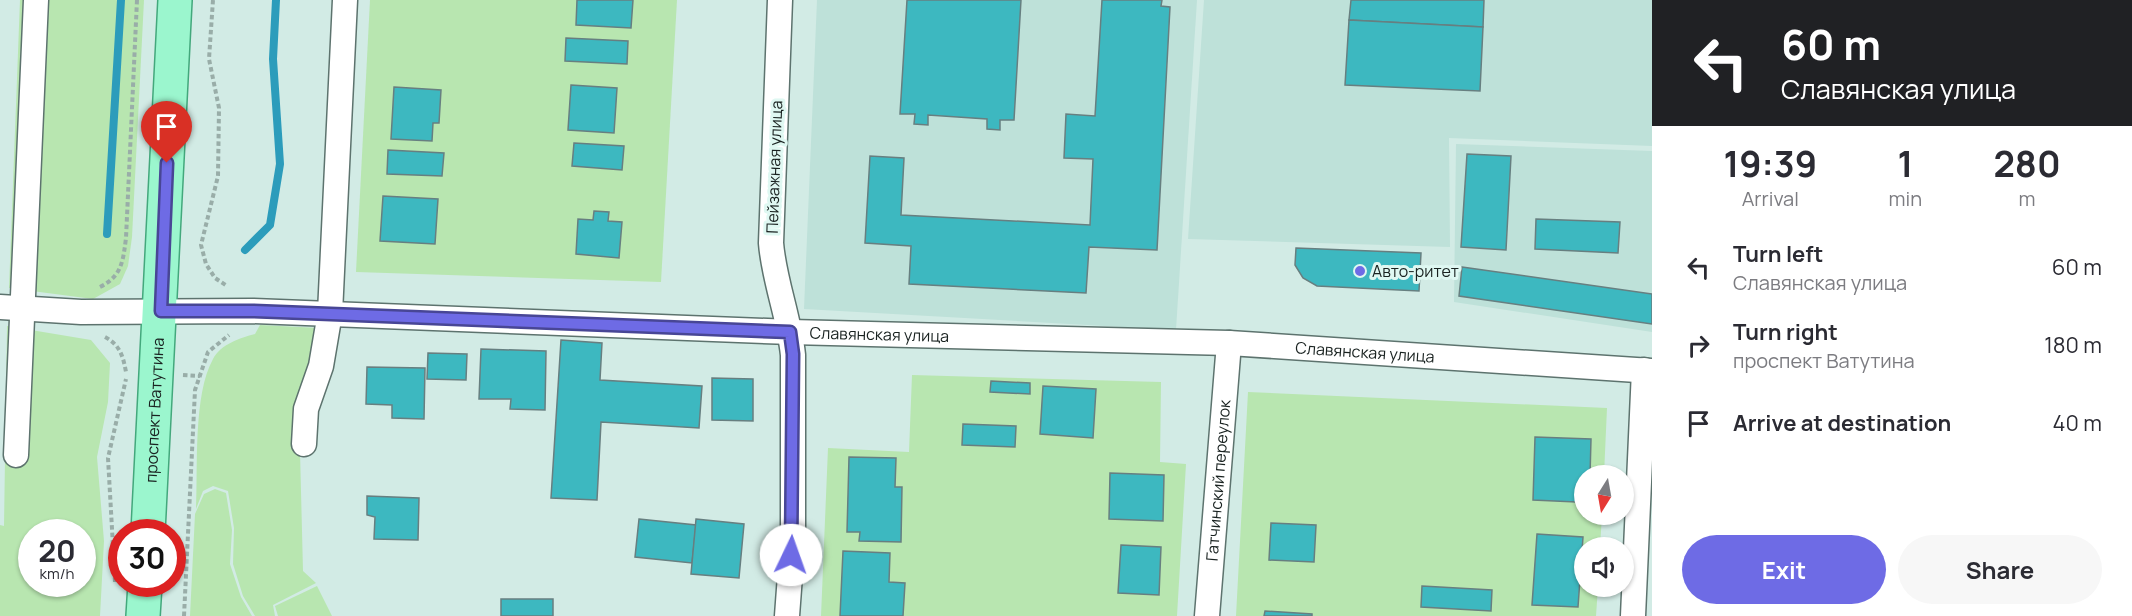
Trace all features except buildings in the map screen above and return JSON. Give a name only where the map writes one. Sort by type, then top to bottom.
[{"type":"main road","name":"проспект Ватутина","points":[[149,519],[175,0]]},
{"type":"main road","points":[[135,597],[143,616]]},
{"type":"street","points":[[16,456],[36,0]]},
{"type":"street","points":[[304,444],[306,409],[321,366],[330,314],[345,0]]},
{"type":"street","name":"Пейзажная улица","points":[[780,0],[771,243],[773,273],[790,332],[793,354],[793,524],[788,616]]},
{"type":"street","name":"Славянская улица","points":[[0,307],[81,312],[330,314],[790,332],[1229,343],[1648,370]]},
{"type":"street","name":"Гатчинский переулок","points":[[1207,616],[1229,343]]},
{"type":"street","points":[[1634,616],[1648,370]]},
{"type":"path","points":[[97,289],[115,279],[123,257],[138,0]]},
{"type":"path","points":[[213,0],[209,59],[219,108],[218,176],[201,245],[206,264],[215,278],[225,286],[234,288]]},
{"type":"path","points":[[184,616],[195,390],[208,352],[228,336],[236,333]]},
{"type":"path","points":[[100,334],[116,343],[123,356],[126,374],[108,458],[119,519]]},
{"type":"shaded area","points":[[817,0],[1197,0],[1176,330],[804,309]]},
{"type":"shaded area","points":[[1204,0],[1652,0],[1652,146],[1449,138],[1450,247],[1188,239]]},
{"type":"shaded area","points":[[1456,144],[1652,151],[1652,332],[1454,302]]},
{"type":"green space","points":[[20,0],[144,0],[132,237],[128,266],[120,284],[93,299],[9,288]]},
{"type":"green space","points":[[370,0],[677,0],[661,282],[356,272]]},
{"type":"green space","points":[[260,325],[319,328],[299,411],[303,571],[316,583],[273,605],[275,616],[255,616],[243,596],[233,564],[234,528],[228,491],[213,486],[203,491],[196,509],[199,411],[207,374],[213,359],[221,349],[255,334]]},
{"type":"green space","points":[[7,326],[91,340],[110,363],[108,402],[97,457],[104,541],[100,616],[0,616],[0,525],[4,526]]},
{"type":"green space","points":[[912,375],[1161,382],[1160,462],[1186,464],[1177,616],[821,616],[828,448],[909,452]]},
{"type":"green space","points":[[1248,392],[1607,408],[1604,465],[1574,465],[1574,525],[1601,525],[1601,537],[1574,537],[1574,597],[1597,597],[1596,616],[1236,616]]},
{"type":"green space","points":[[215,489],[226,493],[232,530],[230,564],[241,597],[252,616],[190,616],[195,514],[204,494]]},
{"type":"green space","points":[[317,586],[332,616],[278,616],[275,606]]},
{"type":"waterway","points":[[107,234],[121,0]]},
{"type":"waterway","points":[[245,250],[270,225],[280,164],[273,59],[276,0]]},
{"type":"place","name":"Авто-ритет","points":[[1360,271]]},
{"type":"route","points":[[167,163],[161,311],[253,311],[790,332],[793,354],[793,535],[791,555]]}]
